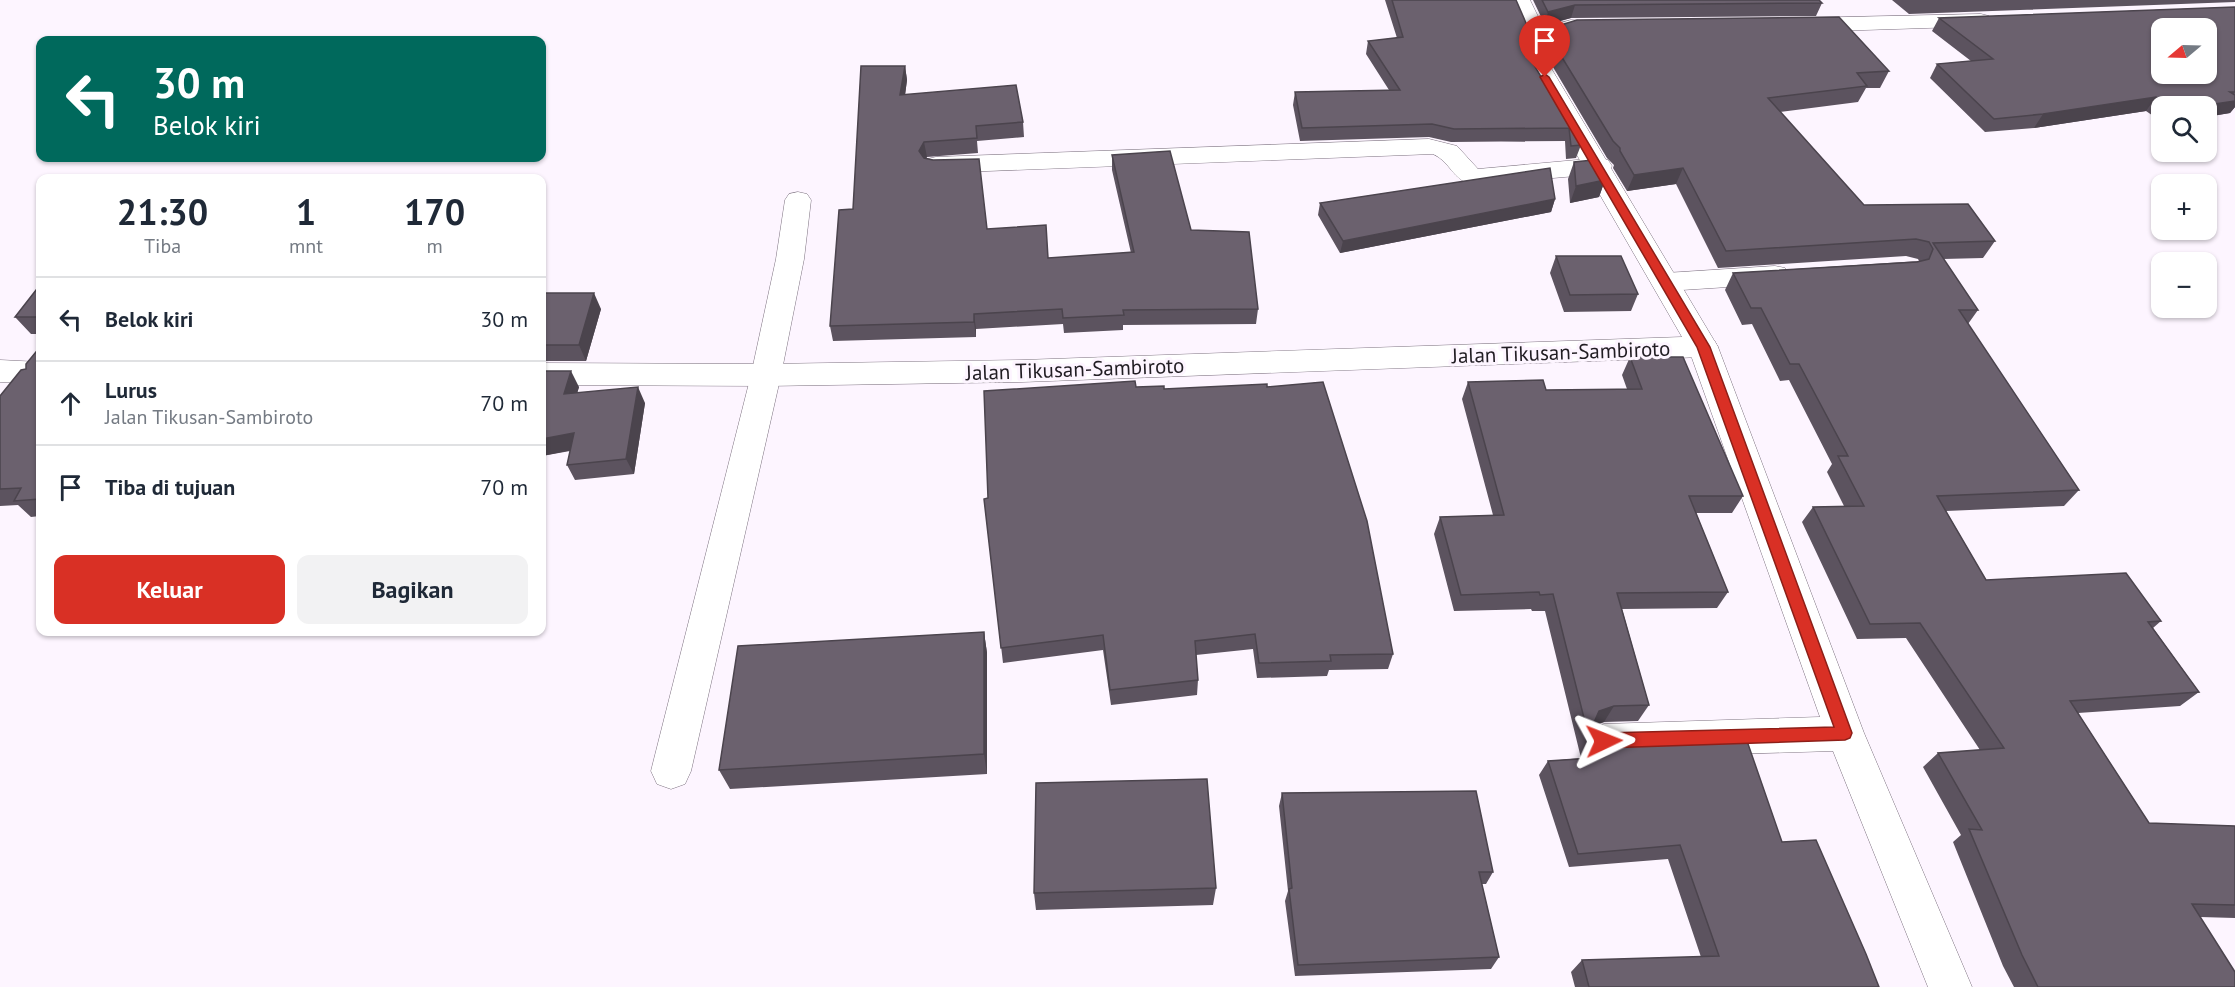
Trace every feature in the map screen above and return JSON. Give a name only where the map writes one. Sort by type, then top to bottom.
[{"type":"street","name":"Jalan Tikusan-Sambiroto","points":[[546,374],[766,375],[1022,371],[1703,347],[1599,166],[1533,58],[1536,38],[1519,0]]},
{"type":"street","points":[[1781,26],[2008,20]]},
{"type":"street","points":[[1536,38],[1571,27],[1617,27]]},
{"type":"street","points":[[936,165],[1414,147],[1443,148],[1465,173],[1473,177],[1599,166]]},
{"type":"street","points":[[670,771],[766,375],[790,260],[798,200]]},
{"type":"street","points":[[1666,282],[1803,273]]},
{"type":"street","points":[[1703,347],[1845,733],[1950,987]]},
{"type":"street","points":[[0,371],[36,373]]},
{"type":"street","points":[[1604,741],[1845,733]]},
{"type":"building","points":[[1392,0],[1516,0],[1526,23],[1523,46],[1581,145],[1571,146],[1569,128],[1454,129],[1432,124],[1302,128],[1295,92],[1400,90],[1368,41],[1403,37]]},
{"type":"building","points":[[1542,0],[1819,0],[1822,3],[1575,5],[1548,12]]},
{"type":"building","points":[[2235,7],[2235,92],[2230,92],[2235,95],[2235,101],[2217,104],[2217,96],[2151,96],[2043,114],[1994,119],[1937,64],[1993,59],[1939,18]]},
{"type":"building","points":[[1839,17],[1889,71],[1857,73],[1867,86],[1768,98],[1864,205],[1968,204],[1995,241],[1933,243],[1978,310],[1959,310],[2079,490],[1937,496],[1986,580],[2126,573],[2161,621],[2148,622],[2199,692],[2070,701],[2149,823],[2235,826],[2235,905],[2192,904],[2235,972],[2235,987],[2038,987],[2022,955],[1969,829],[1982,830],[1938,753],[2004,748],[1920,623],[1870,624],[1813,507],[1864,506],[1838,456],[1848,456],[1799,364],[1790,364],[1761,308],[1751,308],[1733,273],[1917,262],[1929,259],[1933,249],[1929,242],[1916,239],[1726,251],[1683,168],[1634,175],[1620,148],[1613,141],[1552,41],[1554,27],[1577,20]]},
{"type":"building","points":[[861,66],[905,66],[900,95],[1016,85],[1023,122],[976,126],[977,138],[924,142],[919,151],[924,158],[933,160],[979,159],[987,229],[1046,225],[1048,258],[1134,252],[1112,155],[1170,151],[1191,230],[1249,232],[1258,309],[1123,310],[1124,315],[1063,318],[1062,309],[974,314],[974,322],[830,326],[839,210],[853,209]]},
{"type":"building","points":[[1593,160],[1605,180],[1576,186],[1574,162]]},
{"type":"building","points":[[1550,168],[1555,199],[1343,241],[1320,203]]},
{"type":"building","points":[[1556,256],[1621,256],[1638,294],[1570,295]]},
{"type":"building","points":[[36,290],[36,317],[15,317]]},
{"type":"building","points":[[546,293],[594,293],[579,345],[546,345]]},
{"type":"building","points":[[36,352],[36,499],[14,501],[21,488],[0,489],[0,396],[21,370],[26,369],[26,364]]},
{"type":"building","points":[[1630,357],[1683,357],[1743,496],[1689,496],[1728,592],[1617,593],[1649,705],[1614,706],[1599,711],[1592,727],[1599,740],[1614,745],[1747,741],[1782,842],[1816,840],[1879,987],[1589,987],[1582,960],[1719,956],[1680,845],[1578,854],[1548,761],[1594,758],[1553,594],[1540,595],[1539,592],[1461,595],[1440,517],[1504,515],[1468,382],[1543,380],[1546,390],[1642,389]]},
{"type":"building","points":[[546,371],[571,371],[564,394],[638,387],[626,459],[567,465],[574,433],[546,438]]},
{"type":"building","points":[[1135,381],[1136,387],[1164,386],[1164,389],[1267,384],[1267,387],[1323,382],[1367,521],[1393,654],[1330,655],[1331,661],[1259,663],[1255,634],[1195,641],[1198,680],[1110,690],[1103,635],[1001,648],[984,499],[988,498],[984,391]]},
{"type":"building","points":[[984,632],[984,754],[719,770],[738,646]]},
{"type":"building","points":[[1207,779],[1216,888],[1034,893],[1036,783]]},
{"type":"building","points":[[1476,791],[1493,872],[1479,872],[1499,957],[1298,965],[1289,889],[1292,888],[1282,793]]},
{"type":"route","points":[[1545,77],[1703,347],[1845,733],[1604,741]]}]
